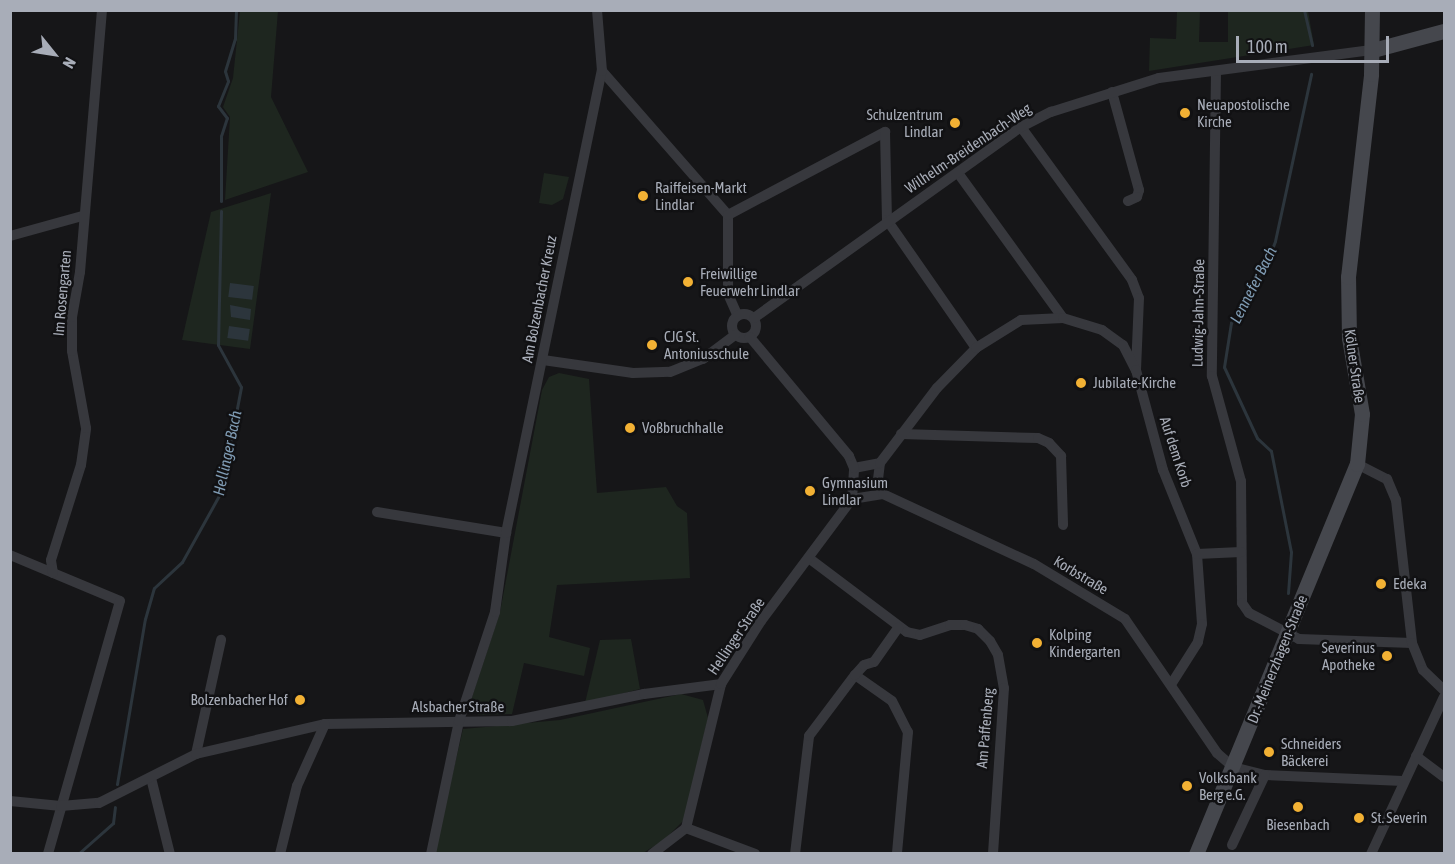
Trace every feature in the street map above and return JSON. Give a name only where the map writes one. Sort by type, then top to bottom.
[{"type":"main road","name":"Kölner Straße","points":[[1357,464],[1362,414],[1349,338],[1348,277],[1373,50],[1372,10]]},
{"type":"main road","points":[[1373,50],[1444,31]]},
{"type":"main road","name":"Dr.-Meinerzhagen-Straße","points":[[1196,854],[1357,464]]},
{"type":"street","name":"Im Rosengarten","points":[[53,573],[51,560],[81,465],[86,428],[72,351],[82,216],[102,10]]},
{"type":"street","name":"Am Bolzenbacher Kreuz","points":[[431,854],[459,721],[495,612],[506,533],[602,71],[597,10]]},
{"type":"street","name":"Wilhelm-Breidenbach-Weg","points":[[754,318],[887,220],[958,174],[1021,127],[1051,112],[1160,78],[1373,50]]},
{"type":"street","points":[[602,71],[728,215],[728,294],[738,316]]},
{"type":"street","name":"Ludwig-Jahn-Straße","points":[[1216,72],[1212,376],[1241,481],[1242,603],[1249,613],[1287,634]]},
{"type":"street","points":[[1112,92],[1139,190],[1137,197],[1128,201]]},
{"type":"street","points":[[1021,127],[1132,280],[1139,298],[1136,370]]},
{"type":"street","points":[[728,215],[885,132],[887,220],[976,348]]},
{"type":"street","points":[[958,174],[1063,318]]},
{"type":"street","points":[[10,236],[82,216]]},
{"type":"street","points":[[738,316],[754,318],[757,326],[750,337]]},
{"type":"street","points":[[735,335],[732,327],[738,316]]},
{"type":"street","name":"Auf dem Korb","points":[[880,463],[937,388],[976,348],[1022,320],[1063,318],[1102,330],[1123,345],[1136,370],[1163,470],[1197,554],[1202,624],[1198,642],[1172,684]]},
{"type":"street","points":[[543,360],[633,373],[670,372],[703,358],[735,335],[750,337],[849,456],[854,468],[880,463],[878,480],[883,494],[852,499]]},
{"type":"street","points":[[901,434],[1038,438],[1049,443],[1061,456],[1063,525]]},
{"type":"street","points":[[1357,464],[1387,479],[1396,500],[1412,643],[1423,670],[1444,690]]},
{"type":"street","name":"Hellinger Straße","points":[[686,828],[721,684],[761,621],[810,559],[852,499],[854,468]]},
{"type":"street","name":"Korbstraße","points":[[883,494],[1034,564],[1125,619],[1172,684],[1217,753],[1233,767]]},
{"type":"street","points":[[376,512],[506,533]]},
{"type":"street","points":[[1197,554],[1241,552]]},
{"type":"street","points":[[10,555],[120,601],[48,854]]},
{"type":"street","name":"Am Paffenberg","points":[[810,559],[898,628],[920,635],[950,625],[965,625],[978,629],[998,655],[1004,688],[993,854]]},
{"type":"street","points":[[795,854],[809,736],[855,675],[864,665],[874,662],[898,628]]},
{"type":"street","points":[[1287,634],[1349,643],[1412,643]]},
{"type":"street","points":[[196,754],[221,640]]},
{"type":"street","points":[[855,675],[892,701],[908,732],[897,854]]},
{"type":"street","name":"Alsbacher Straße","points":[[10,801],[61,806],[99,803],[196,754],[325,724],[512,722],[644,694],[721,684]]},
{"type":"street","points":[[1371,854],[1403,782],[1443,702]]},
{"type":"street","points":[[280,854],[297,786],[325,724]]},
{"type":"street","points":[[1416,756],[1444,777]]},
{"type":"street","points":[[1233,767],[1265,775],[1403,782]]},
{"type":"street","points":[[1232,846],[1265,775]]},
{"type":"street","points":[[151,778],[170,854]]},
{"type":"street","points":[[657,852],[686,828],[755,854]]},
{"type":"shaded area","points":[[240,11],[278,11],[271,97],[308,172],[225,200],[230,117],[223,107],[233,78]]},
{"type":"shaded area","points":[[1177,11],[1200,11],[1199,42],[1228,42],[1228,11],[1308,11],[1314,45],[1149,71],[1150,38],[1176,39]]},
{"type":"shaded area","points":[[544,173],[569,177],[563,199],[552,205],[539,203]]},
{"type":"shaded area","points":[[271,193],[250,349],[182,340],[211,212]]},
{"type":"shaded area","points":[[230,283],[254,286],[252,300],[228,297]]},
{"type":"shaded area","points":[[230,305],[251,309],[250,320],[231,317]]},
{"type":"shaded area","points":[[229,326],[250,329],[248,341],[227,338]]},
{"type":"shaded area","points":[[559,373],[589,379],[597,493],[666,487],[677,506],[687,513],[690,578],[557,585],[549,637],[590,648],[584,676],[524,663],[512,714],[478,715],[470,703],[500,612],[542,390],[549,377]]},
{"type":"shaded area","points":[[631,639],[640,689],[585,703],[600,640]]},
{"type":"shaded area","points":[[681,694],[703,700],[708,718],[684,820],[664,840],[643,853],[434,854],[463,729],[560,720]]},
{"type":"waterway","name":"Hellinger Bach","points":[[221,201],[221,136],[227,118],[218,106],[228,81],[225,71],[235,39],[236,10]]},
{"type":"waterway","points":[[1304,10],[1312,45]]},
{"type":"waterway","name":"Lennefer Bach","points":[[1288,593],[1291,552],[1271,451],[1257,438],[1224,367],[1231,323],[1267,262],[1275,241],[1311,74]]},
{"type":"waterway","name":"Hellinger Bach","points":[[117,784],[145,619],[154,588],[182,562],[221,492],[241,387],[218,345],[221,211]]},
{"type":"waterway","name":"Hellinger Bach","points":[[78,854],[113,823],[115,807]]},
{"type":"place","name":"Neuapostolische Kirche","points":[[1185,113]]},
{"type":"place","name":"Schulzentrum Lindlar","points":[[955,123]]},
{"type":"place","name":"Raiffeisen-Markt Lindlar","points":[[643,196]]},
{"type":"place","name":"Freiwillige Feuerwehr Lindlar","points":[[688,282]]},
{"type":"place","name":"CJG St. Antoniusschule","points":[[652,345]]},
{"type":"place","name":"Jubilate-Kirche","points":[[1081,383]]},
{"type":"place","name":"Voßbruchhalle","points":[[630,428]]},
{"type":"place","name":"Gymnasium Lindlar","points":[[810,491]]},
{"type":"place","name":"Edeka","points":[[1381,584]]},
{"type":"place","name":"Kolping Kindergarten","points":[[1037,643]]},
{"type":"place","name":"Severinus Apotheke","points":[[1387,656]]},
{"type":"place","name":"Bolzenbacher Hof","points":[[300,700]]},
{"type":"place","name":"Schneiders Bäckerei","points":[[1269,752]]},
{"type":"place","name":"Volksbank Berg e.G.","points":[[1187,786]]},
{"type":"place","name":"Biesenbach","points":[[1298,807]]},
{"type":"place","name":"St. Severin","points":[[1359,818]]}]
